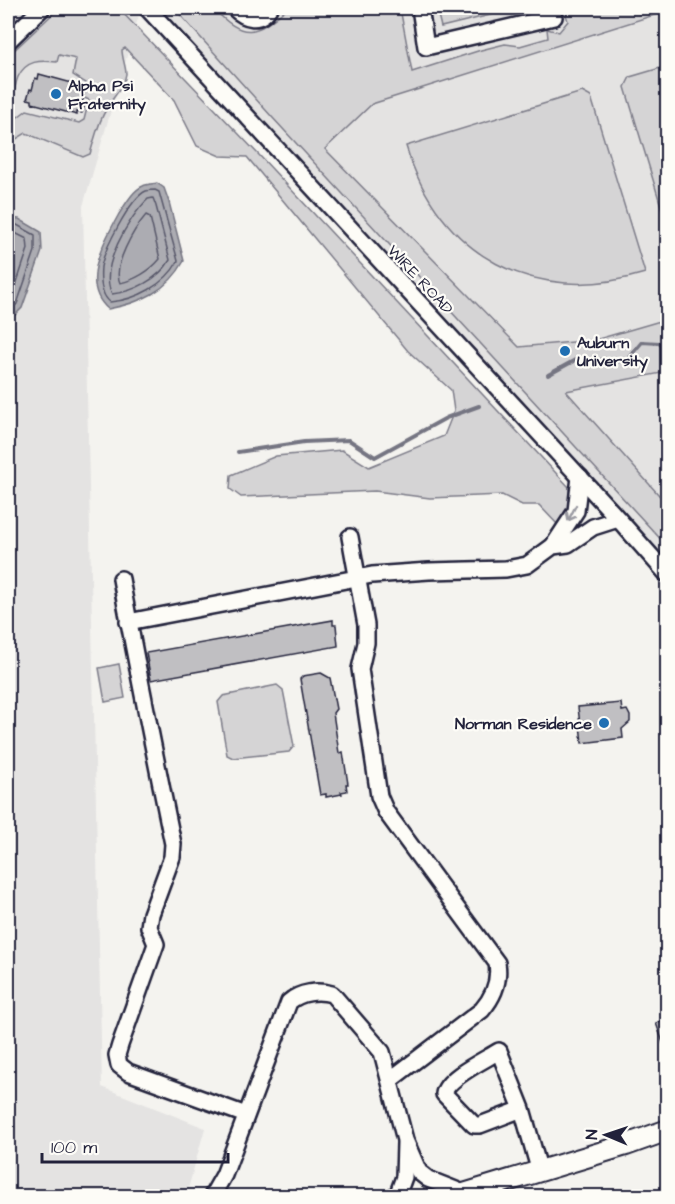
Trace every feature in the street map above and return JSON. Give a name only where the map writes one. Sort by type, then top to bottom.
[{"type":"main road","points":[[461,1195],[668,1130]]},
{"type":"street","points":[[8,41],[42,8]]},
{"type":"street","name":"WIRE ROAD","points":[[147,8],[668,575]]},
{"type":"street","points":[[234,8],[241,15],[255,18],[262,16],[269,8]]},
{"type":"street","points":[[420,8],[426,47],[554,17]]},
{"type":"street","points":[[128,622],[399,572],[506,569],[527,564],[553,546],[576,511],[580,477]]},
{"type":"street","points":[[553,546],[568,544],[593,527],[618,519]]},
{"type":"street","points":[[350,537],[366,625],[366,643],[360,669],[379,796],[386,812],[497,963],[499,975],[492,998],[482,1010],[390,1080]]},
{"type":"street","points":[[121,579],[173,844],[172,857],[151,914],[149,927],[156,944],[117,1054],[119,1065],[128,1072],[246,1115]]},
{"type":"street","points":[[212,1197],[224,1175],[289,1002],[296,995],[323,992],[332,994],[382,1052],[405,1140],[419,1172],[428,1179],[461,1195]]},
{"type":"street","points":[[522,1109],[480,1125],[474,1125],[444,1094],[445,1088],[452,1080],[499,1051],[522,1109],[540,1172]]},
{"type":"street","points":[[397,1197],[404,1178],[405,1140]]},
{"type":"street","points":[[224,1175],[227,1197]]},
{"type":"shaded area","points":[[8,8],[141,8],[83,206],[102,1087],[205,1128],[186,1196],[8,1196]]},
{"type":"shaded area","points":[[59,8],[118,8],[259,155],[569,487],[570,509],[559,526],[539,505],[522,505],[502,495],[430,498],[375,491],[241,497],[230,489],[231,475],[276,456],[342,450],[369,467],[444,436],[454,411],[451,390],[408,351],[247,157],[220,156],[197,146],[174,100],[125,48],[122,50],[126,71],[125,79],[101,119],[90,154],[83,157],[26,133],[8,144],[8,122],[27,110],[79,123],[84,120],[89,100],[83,97],[86,83],[73,75],[76,59],[59,55],[57,62],[39,61],[29,64],[21,71],[12,97],[8,91],[8,56]]},
{"type":"shaded area","name":"Auburn University","points":[[147,8],[667,8],[667,575]]},
{"type":"shaded area","points":[[174,8],[213,8],[233,25],[250,30],[267,24],[287,8],[400,8],[412,72],[505,44],[520,46],[548,38],[547,29],[559,32],[568,21],[564,8],[637,8],[639,14],[667,8],[667,11],[372,104],[325,149],[519,347],[595,340],[667,319],[667,372],[566,391],[667,504],[667,546],[272,117]]},
{"type":"shaded area","points":[[447,8],[519,8],[441,27],[438,15],[447,13]]},
{"type":"shaded area","points":[[668,66],[667,226],[625,87],[630,77]]},
{"type":"shaded area","points":[[582,92],[591,97],[645,273],[604,282],[565,283],[529,277],[496,264],[467,243],[442,217],[421,184],[406,146]]},
{"type":"shaded area","points":[[119,664],[125,698],[105,702],[99,668]]},
{"type":"shaded area","points":[[277,685],[283,690],[294,746],[289,752],[233,758],[227,755],[218,702],[223,696]]},
{"type":"water","points":[[157,183],[164,188],[169,202],[184,261],[170,280],[152,294],[108,309],[100,299],[95,287],[97,262],[101,249],[119,214],[133,194],[143,186]]},
{"type":"water","points":[[8,218],[19,219],[41,232],[42,251],[22,308],[15,315],[8,316]]},
{"type":"building","name":"Alpha Psi Fraternity","points":[[39,74],[83,86],[86,89],[82,113],[77,112],[77,115],[32,103],[32,100],[27,99],[35,78],[38,79]]},
{"type":"building","points":[[333,620],[333,625],[336,625],[338,646],[151,680],[146,653]]},
{"type":"building","points":[[321,673],[330,678],[336,709],[333,713],[339,753],[343,752],[348,784],[346,784],[347,791],[341,792],[342,794],[326,797],[326,794],[320,795],[300,679],[303,676]]},
{"type":"building","name":"Norman Residence","points":[[621,703],[622,711],[627,710],[630,716],[630,722],[622,729],[623,738],[582,743],[578,707]]},
{"type":"building","points":[[668,1018],[668,1051],[666,1051],[656,1023]]},
{"type":"waterway","points":[[548,375],[577,359],[626,361],[642,342],[659,343],[668,349]]},
{"type":"waterway","points":[[238,452],[304,442],[349,440],[375,457],[446,418],[479,406]]},
{"type":"place","name":"Alpha Psi Fraternity","points":[[56,94]]},
{"type":"place","name":"Auburn University","points":[[565,351]]},
{"type":"place","name":"Norman Residence","points":[[604,723]]}]
